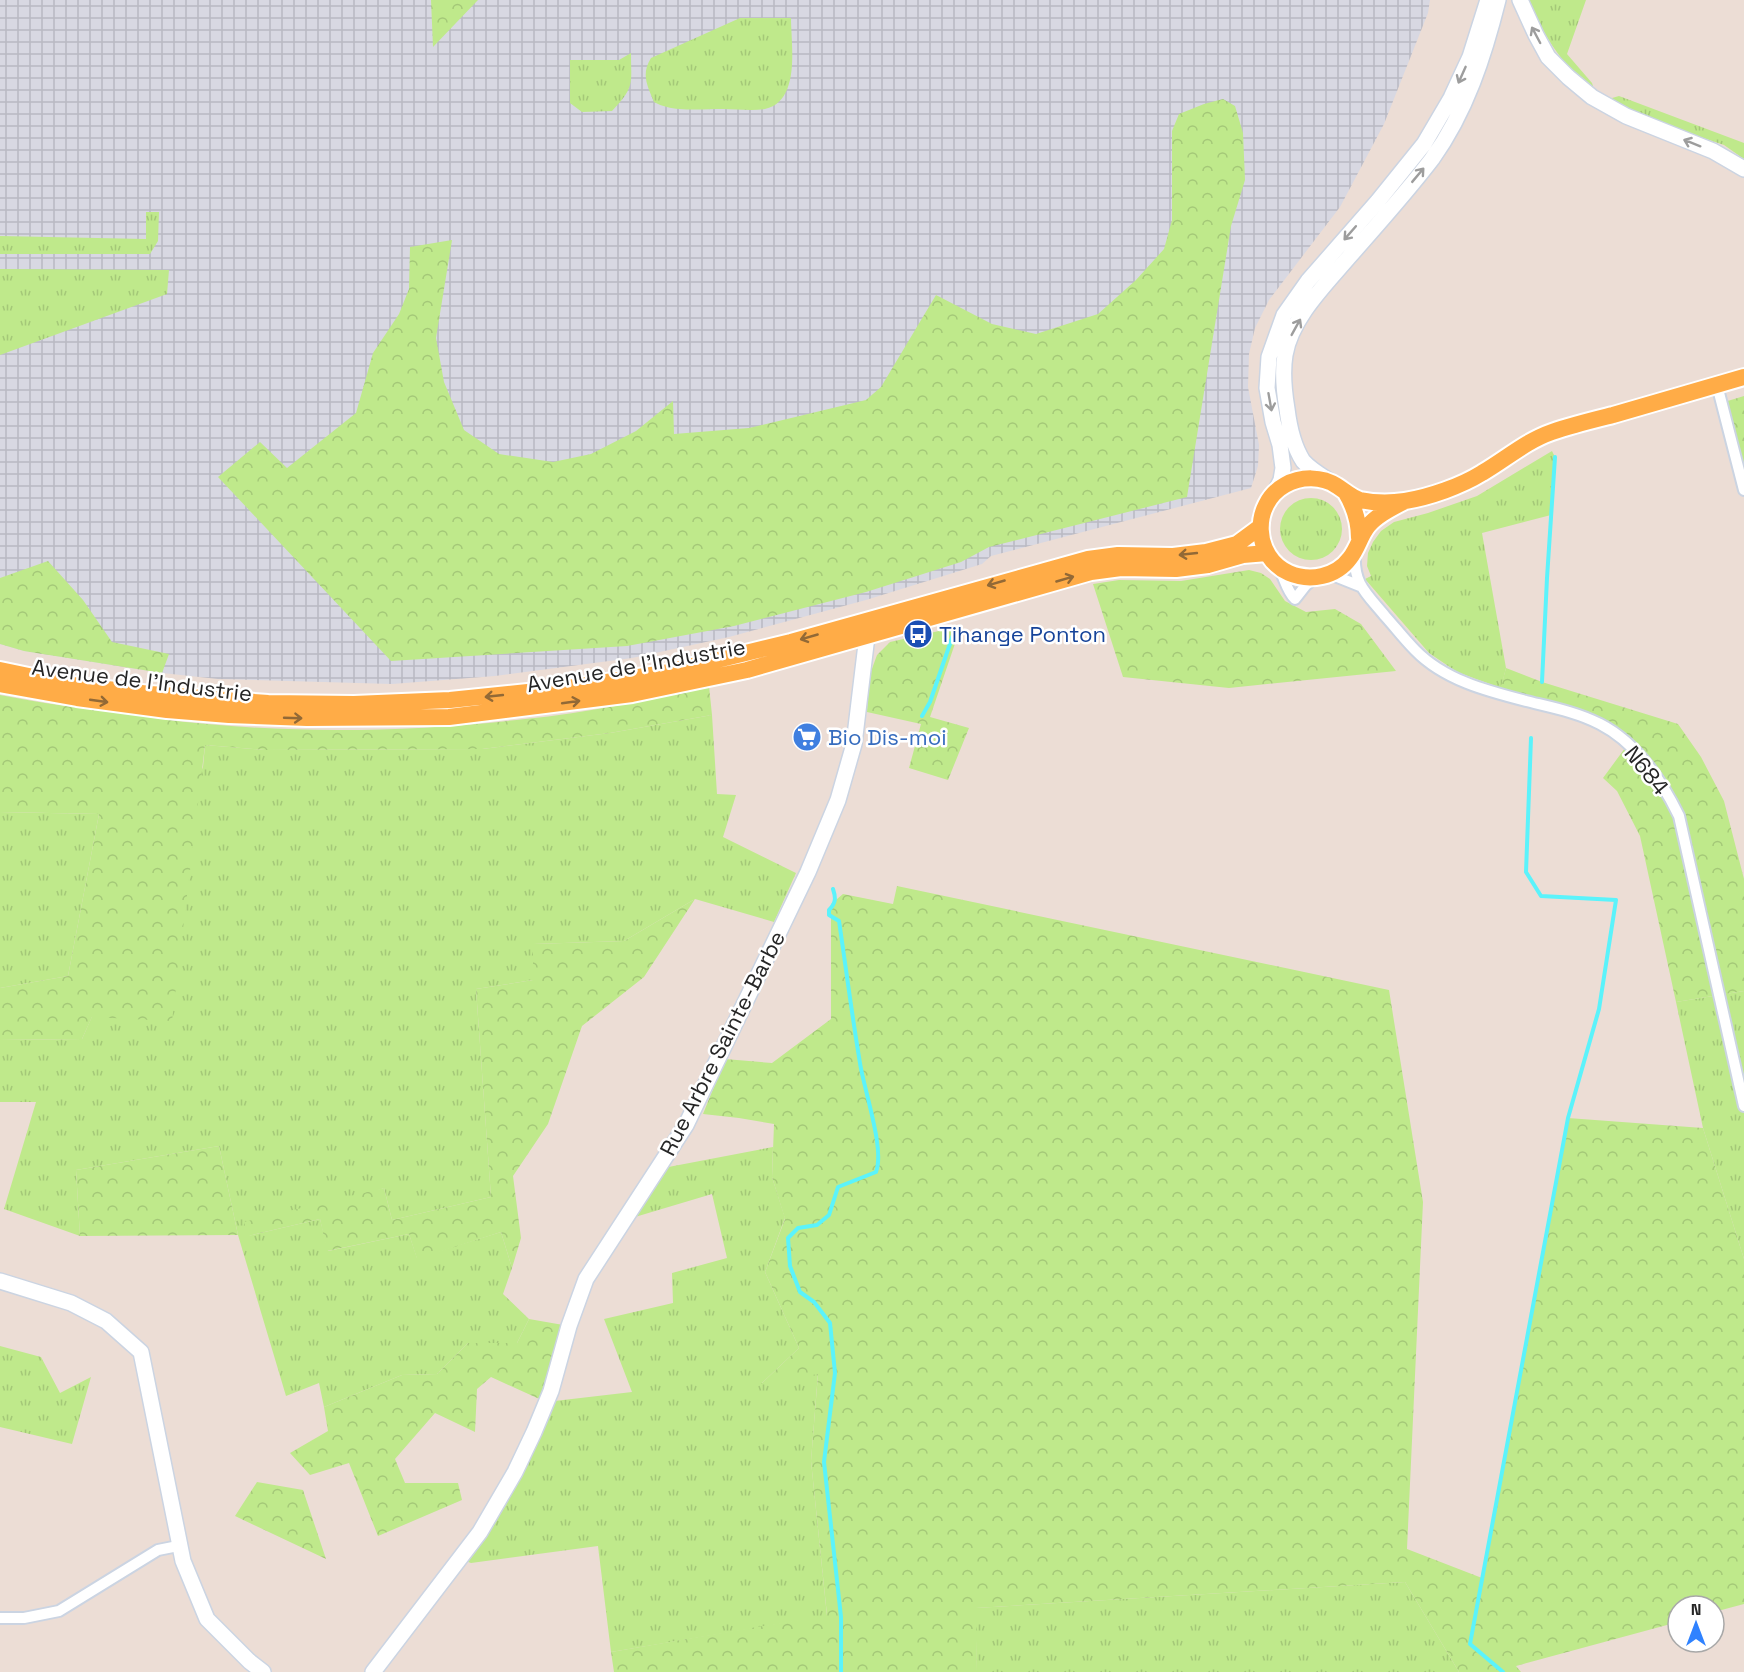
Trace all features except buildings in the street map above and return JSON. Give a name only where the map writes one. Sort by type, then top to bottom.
[{"type":"main road","points":[[1405,501],[1359,500],[1324,480],[1311,478],[1298,480],[1286,484],[1267,502],[1260,527],[1263,545],[1271,559],[1288,572],[1301,577],[1323,576],[1342,567],[1350,559],[1369,525],[1383,513],[1405,501],[1461,484],[1482,473],[1521,446],[1552,432],[1744,377]]},
{"type":"main road","points":[[1341,489],[1356,512],[1359,525],[1357,544]]},
{"type":"main road","name":"Avenue de l'Industrie","points":[[0,670],[94,687],[150,694],[268,703],[354,704],[450,700],[575,687],[664,673],[791,642],[1088,559],[1118,555],[1173,556],[1206,552],[1237,544],[1260,527]]},
{"type":"main road","name":"Avenue de l'Industrie","points":[[0,684],[77,698],[167,710],[229,715],[330,719],[449,717],[632,694],[747,669],[1091,572],[1121,568],[1176,569],[1208,565],[1243,555],[1271,559]]},
{"type":"street","points":[[1275,492],[1281,480],[1283,468],[1267,388],[1269,357],[1284,315],[1308,281],[1424,144],[1451,98],[1470,57],[1488,0]]},
{"type":"street","points":[[1341,489],[1313,470],[1304,461],[1297,447],[1288,421],[1283,383],[1285,353],[1292,332],[1311,301],[1432,158],[1458,117],[1489,38],[1498,0]]},
{"type":"street","points":[[1520,0],[1548,57],[1592,97],[1626,116],[1713,151],[1744,169]]},
{"type":"street","points":[[1717,385],[1744,490]]},
{"type":"street","points":[[1357,544],[1354,566],[1360,586]]},
{"type":"street","name":"N684","points":[[1323,576],[1360,586],[1416,652],[1438,668],[1464,683],[1565,711],[1600,724],[1628,744],[1650,768],[1667,790],[1679,816],[1744,1106]]},
{"type":"street","points":[[867,636],[879,617]]},
{"type":"street","name":"Rue Arbre Sainte-Barbe","points":[[373,1672],[480,1532],[515,1472],[551,1391],[569,1326],[586,1279],[686,1125],[792,903],[824,833],[847,772],[854,744],[867,636]]},
{"type":"street","points":[[0,1281],[71,1303],[106,1321],[141,1352],[178,1546],[183,1561],[207,1619],[263,1672]]},
{"type":"street","points":[[0,1618],[24,1618],[59,1611],[158,1550],[178,1546]]},
{"type":"shaded area","points":[[0,0],[1430,0],[1428,13],[1384,124],[1340,207],[1269,300],[1255,328],[1249,354],[1248,387],[1259,445],[1258,466],[1251,488],[991,556],[982,564],[866,600],[729,637],[632,658],[495,676],[392,684],[218,679],[162,673],[24,651],[0,644]]},
{"type":"green space","points":[[431,0],[478,0],[433,47]]},
{"type":"green space","points":[[1526,0],[1586,0],[1567,54],[1593,86],[1590,87],[1561,58]]},
{"type":"green space","points":[[740,18],[791,18],[792,71],[784,95],[776,104],[760,110],[687,109],[662,106],[654,102],[647,85],[646,74],[651,58]]},
{"type":"green space","points":[[631,53],[630,85],[625,96],[612,111],[582,112],[570,103],[570,60],[619,60]]},
{"type":"green space","points":[[1619,96],[1744,143],[1744,159],[1724,145],[1662,124],[1609,101]]},
{"type":"green space","points":[[1223,99],[1235,106],[1243,133],[1245,180],[1231,226],[1187,497],[989,547],[961,562],[866,592],[734,626],[627,646],[391,661],[218,477],[260,442],[287,468],[356,413],[373,353],[399,314],[409,289],[410,247],[452,240],[436,338],[444,382],[464,430],[499,454],[553,462],[591,454],[636,431],[673,401],[674,434],[749,428],[866,400],[881,387],[936,295],[992,324],[1036,334],[1098,314],[1136,280],[1164,249],[1172,220],[1172,131],[1179,114]]},
{"type":"green space","points":[[146,212],[159,212],[158,241],[150,254],[0,254],[0,236],[146,239]]},
{"type":"green space","points":[[0,269],[169,270],[167,294],[0,355]]},
{"type":"green space","points":[[1744,396],[1744,490],[1721,403]]},
{"type":"green space","points":[[1552,451],[1555,457],[1551,515],[1482,533],[1506,668],[1501,688],[1457,672],[1429,653],[1365,579],[1371,576],[1367,566],[1368,553],[1381,531],[1394,522],[1477,496]]},
{"type":"green space","points":[[1305,498],[1317,498],[1333,507],[1340,517],[1342,529],[1340,541],[1333,551],[1317,560],[1305,560],[1294,555],[1285,546],[1280,535],[1280,523],[1285,512],[1294,503]]},
{"type":"green space","points":[[48,561],[83,600],[112,642],[169,654],[162,673],[24,651],[0,644],[0,578]]},
{"type":"green space","points":[[1249,570],[1261,573],[1270,579],[1285,601],[1306,612],[1335,609],[1361,624],[1396,671],[1229,688],[1123,677],[1093,584],[1119,580],[1181,581]]},
{"type":"green space","points":[[961,626],[930,717],[969,728],[948,780],[909,768],[921,724],[867,712],[869,677],[877,655],[890,642]]},
{"type":"green space","points":[[1506,668],[1542,682],[1678,724],[1701,757],[1724,801],[1744,879],[1744,991],[1676,1002],[1640,836],[1617,791],[1603,778],[1628,744],[1600,724],[1499,694]]},
{"type":"green space","points":[[709,686],[712,715],[610,733],[482,749],[265,750],[205,745],[172,1021],[92,1017],[82,1039],[0,1040],[0,988],[68,976],[99,814],[0,812],[0,695],[196,723],[286,729],[366,730],[485,723],[548,716],[618,706]]},
{"type":"green space","points":[[712,715],[717,794],[736,795],[723,837],[796,873],[774,922],[695,899],[624,941],[534,944],[533,980],[476,989],[491,1197],[392,1220],[384,1188],[248,1236],[320,1219],[328,1251],[409,1234],[417,1258],[501,1232],[512,1268],[503,1294],[529,1319],[517,1343],[468,1343],[437,1374],[402,1375],[324,1407],[319,1383],[286,1396],[238,1235],[219,1146],[76,1170],[80,1236],[4,1209],[36,1102],[0,1102],[0,1040],[82,1039],[203,767],[205,745],[265,750],[482,749],[610,733]]},
{"type":"green space","points":[[0,812],[99,814],[68,976],[0,988]]},
{"type":"green space","points":[[897,886],[1389,990],[1423,1202],[1407,1549],[1482,1578],[1568,1118],[1703,1128],[1744,1259],[1744,1604],[1726,1609],[1726,1594],[1666,1594],[1666,1625],[1516,1666],[1521,1672],[1459,1672],[1405,1582],[976,1608],[977,1672],[614,1672],[611,1652],[827,1615],[811,1461],[818,1374],[761,1384],[799,1348],[765,1272],[785,1219],[772,1177],[774,1124],[703,1114],[725,1059],[772,1063],[831,1019],[831,904],[843,894],[893,904]]},
{"type":"green space","points":[[695,899],[644,977],[582,1026],[548,1124],[513,1176],[521,1238],[512,1268],[501,1232],[417,1259],[409,1234],[327,1251],[320,1219],[248,1236],[244,1222],[384,1188],[392,1220],[491,1197],[476,989],[533,980],[533,944],[624,941]]},
{"type":"green space","points":[[1744,991],[1744,1259],[1703,1128],[1676,1002]]},
{"type":"green space","points":[[219,1146],[238,1235],[80,1236],[76,1170]]},
{"type":"green space","points":[[773,1147],[772,1177],[785,1218],[765,1272],[799,1348],[762,1383],[818,1373],[811,1461],[827,1616],[611,1652],[598,1546],[471,1563],[460,1559],[546,1402],[632,1392],[604,1319],[673,1303],[672,1273],[727,1258],[712,1194],[625,1220],[658,1169]]},
{"type":"green space","points":[[529,1319],[569,1326],[546,1402],[491,1377],[477,1389],[475,1432],[435,1413],[395,1459],[405,1483],[458,1483],[462,1500],[378,1536],[349,1463],[310,1475],[290,1453],[328,1431],[324,1407],[402,1375],[437,1374],[468,1343],[517,1343]]},
{"type":"green space","points":[[0,1346],[41,1357],[60,1393],[91,1377],[72,1444],[0,1427]]},
{"type":"green space","points":[[257,1482],[303,1490],[326,1559],[235,1516]]},
{"type":"green space","points":[[1405,1582],[1459,1672],[977,1672],[975,1608]]},
{"type":"waterway","points":[[1542,682],[1555,457]]},
{"type":"waterway","points":[[922,716],[930,702],[953,635],[953,628]]},
{"type":"waterway","points":[[1503,1672],[1470,1644],[1568,1118],[1599,1009],[1616,900],[1541,896],[1526,872],[1531,738]]},
{"type":"waterway","points":[[833,889],[835,900],[829,910],[829,915],[839,921],[860,1063],[876,1135],[878,1162],[876,1172],[838,1187],[829,1215],[817,1225],[798,1228],[788,1238],[790,1266],[800,1292],[814,1302],[830,1323],[835,1373],[824,1462],[841,1617],[841,1672]]},
{"type":"place","name":"Tihange Ponton","points":[[918,634]]},
{"type":"place","name":"Bio Dis-moi","points":[[807,737]]}]
